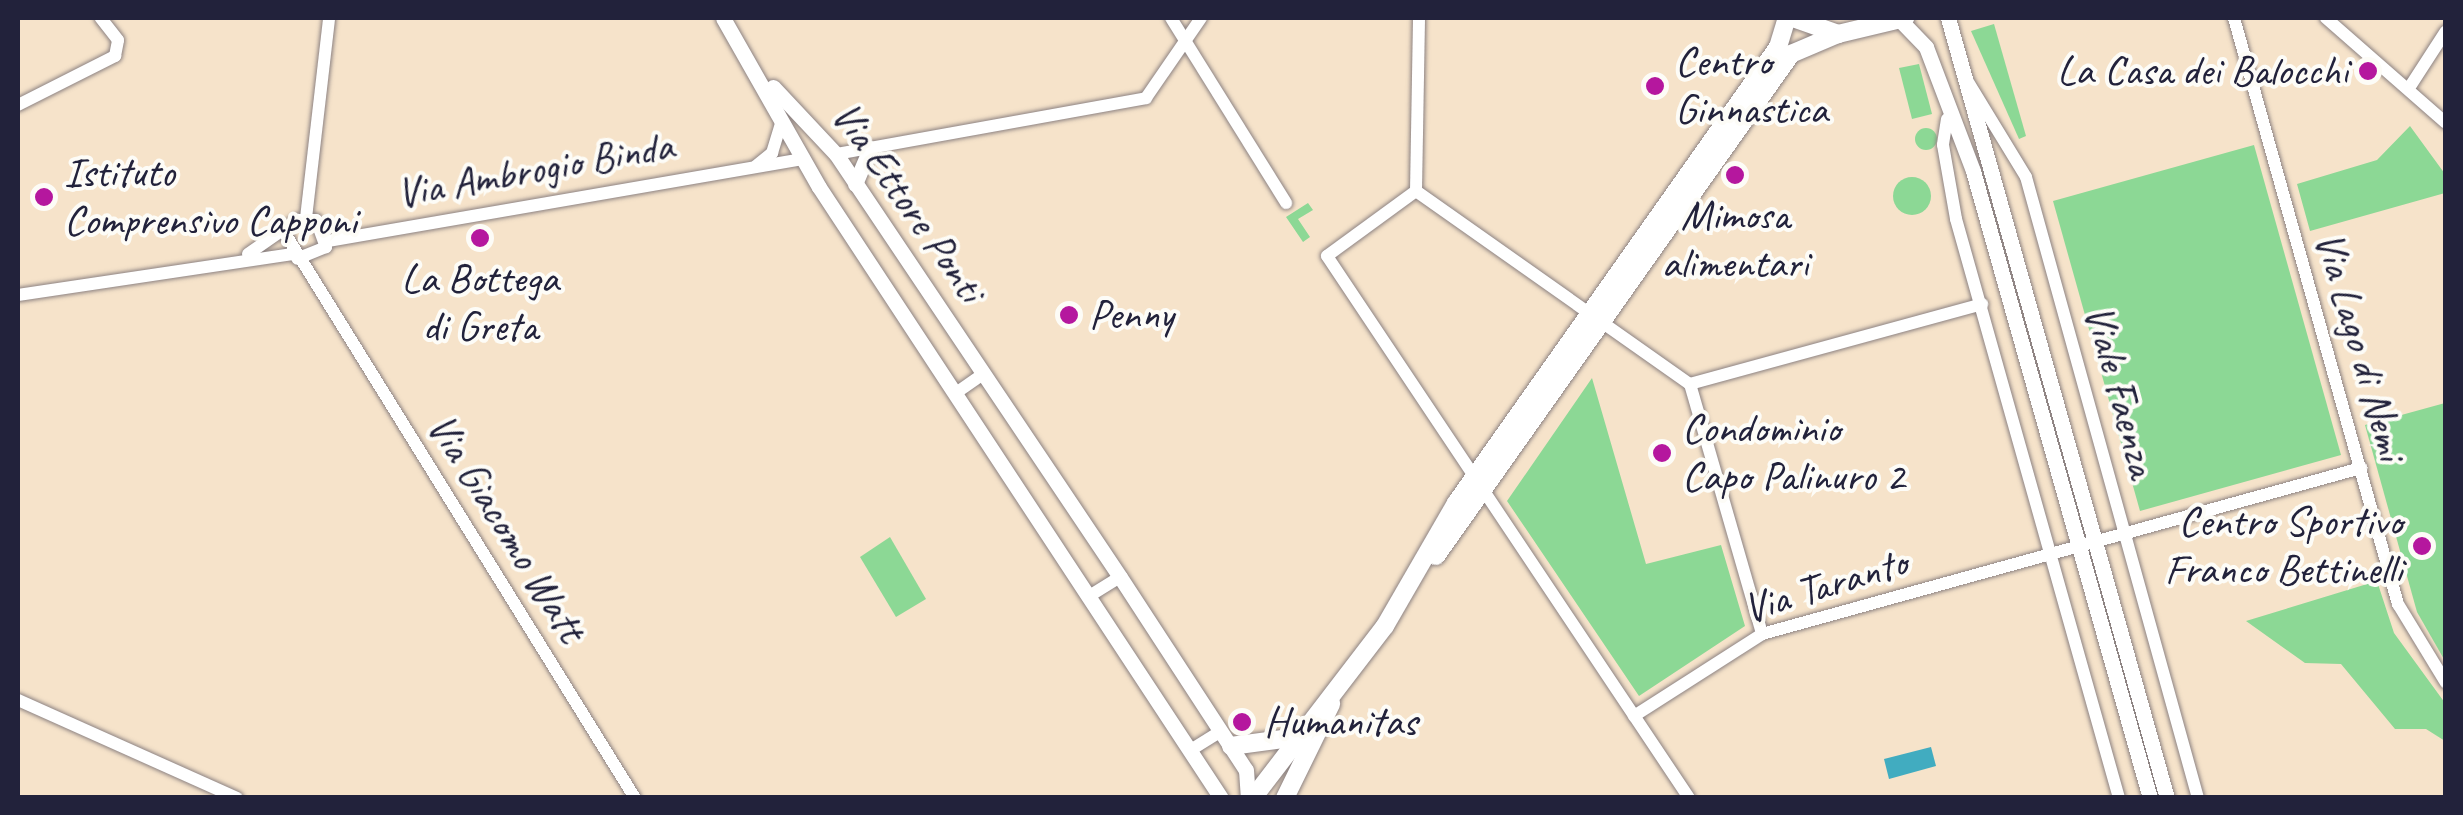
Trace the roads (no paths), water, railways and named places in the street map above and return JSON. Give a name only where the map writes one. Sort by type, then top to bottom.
[{"type":"main road","points":[[1421,571],[1484,495],[1596,319],[1768,63],[1790,18],[1838,34]]},
{"type":"main road","points":[[1285,798],[1336,694],[1421,571],[1474,479],[1791,54],[1838,34],[1902,18]]},
{"type":"main road","points":[[1250,798],[1291,738],[1336,694]]},
{"type":"main road","points":[[1226,739],[1291,738]]},
{"type":"street","points":[[18,105],[119,49],[100,18]]},
{"type":"street","points":[[245,256],[286,236],[306,218],[329,18]]},
{"type":"street","name":"Via Ettore Ponti","points":[[723,18],[776,99],[804,159],[1194,748],[1222,798]]},
{"type":"street","points":[[1171,18],[1183,44],[1286,202]]},
{"type":"street","name":"Via Ambrogio Binda","points":[[328,242],[1146,98],[1201,18]]},
{"type":"street","points":[[1416,191],[1419,18]]},
{"type":"street","name":"Viale Faenza","points":[[1902,18],[1926,47],[1947,119],[1972,171],[2167,798]]},
{"type":"street","name":"Viale Faenza","points":[[1948,18],[2150,798]]},
{"type":"street","name":"Via Lago di Nemi","points":[[2234,18],[2406,624],[2446,683]]},
{"type":"street","points":[[2326,18],[2411,85],[2446,123]]},
{"type":"street","points":[[2411,85],[2446,31]]},
{"type":"street","name":"Viale Faenza","points":[[1962,74],[2026,177],[2198,798]]},
{"type":"street","name":"Via Ettore Ponti","points":[[764,80],[836,154],[1226,739],[1250,798]]},
{"type":"street","points":[[754,166],[782,133],[776,99]]},
{"type":"street","name":"Viale Faenza","points":[[1947,119],[1946,178],[2119,798]]},
{"type":"street","points":[[855,184],[870,148]]},
{"type":"street","points":[[1416,191],[1325,251],[1689,798]]},
{"type":"street","points":[[1416,191],[1690,384],[1762,634]]},
{"type":"street","points":[[18,296],[245,256],[315,259],[328,242],[322,225],[306,218]]},
{"type":"street","points":[[286,236],[294,256]]},
{"type":"street","name":"Via Giacomo Watt","points":[[294,256],[636,798]]},
{"type":"street","name":"Via Giacomo Watt","points":[[315,259],[321,294]]},
{"type":"street","points":[[1690,384],[1982,304]]},
{"type":"street","points":[[956,393],[983,374]]},
{"type":"street","name":"Via Taranto","points":[[1634,716],[1762,634],[2360,468]]},
{"type":"street","points":[[1091,595],[1120,578]]},
{"type":"street","points":[[18,700],[238,798]]},
{"type":"street","points":[[1194,748],[1226,739]]},
{"type":"water","points":[[1931,747],[1936,766],[1889,779],[1884,759]]},
{"type":"place","name":"La Casa dei Balocchi","points":[[2368,71]]},
{"type":"place","name":"Centro Ginnastica","points":[[1655,86]]},
{"type":"place","name":"Mimosa alimentari","points":[[1735,175]]},
{"type":"place","name":"Istituto Comprensivo Capponi","points":[[44,197]]},
{"type":"place","name":"La Bottega di Greta","points":[[480,238]]},
{"type":"place","name":"Penny","points":[[1069,315]]},
{"type":"place","name":"Condominio Capo Palinuro 2","points":[[1662,453]]},
{"type":"place","name":"Centro Sportivo Franco Bettinelli","points":[[2422,546]]},
{"type":"place","name":"Humanitas","points":[[1242,722]]}]
